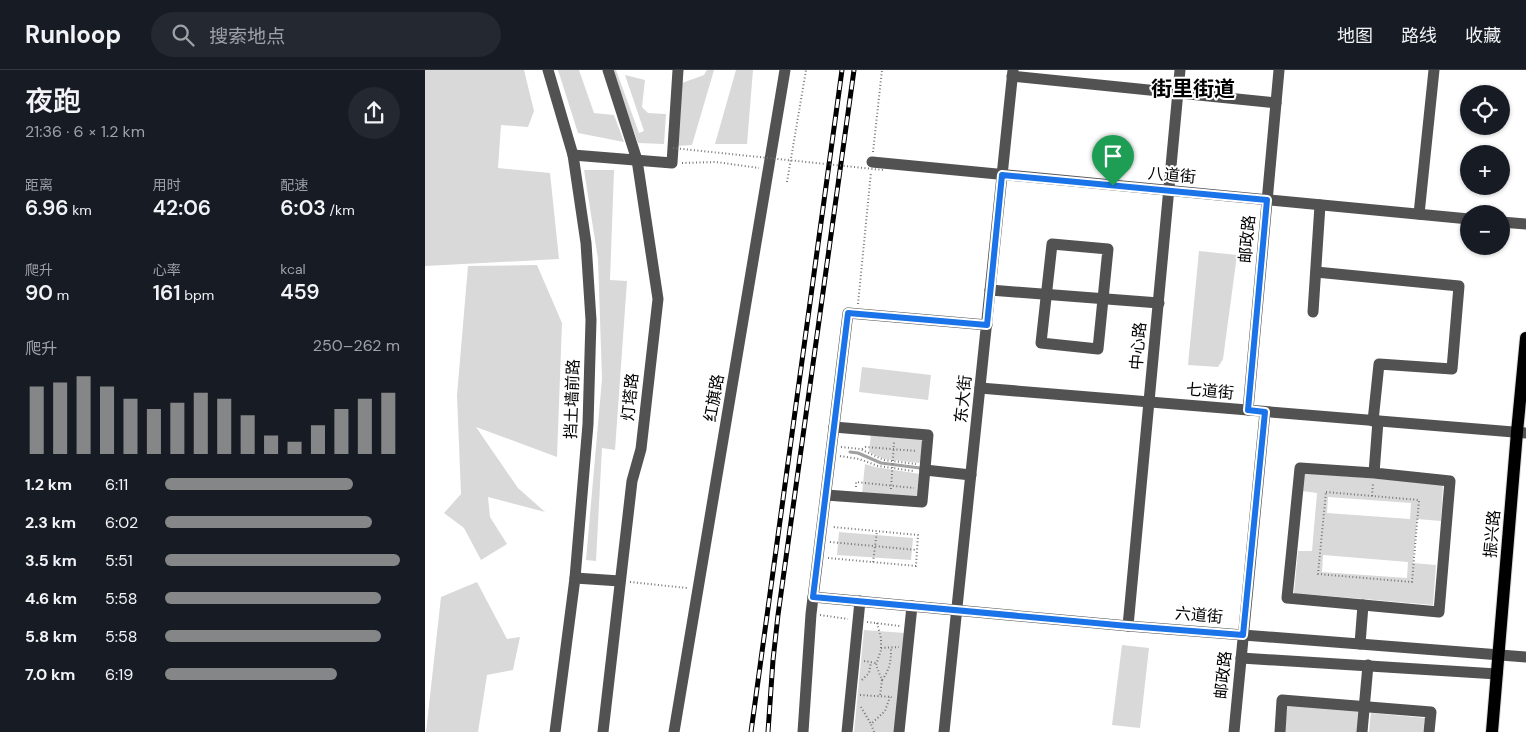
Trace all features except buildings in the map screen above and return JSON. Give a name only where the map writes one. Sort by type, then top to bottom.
[{"type":"main road","name":"振兴路","points":[[1492,732],[1521,433],[1526,338]]},
{"type":"street","name":"挡土墙前路","points":[[548,70],[573,155],[586,243],[591,320],[588,424],[575,578],[555,732]]},
{"type":"street","name":"灯塔路","points":[[603,732],[631,481],[641,449],[658,299],[637,160],[608,70]]},
{"type":"street","points":[[573,155],[672,163],[679,70]]},
{"type":"street","name":"红旗路","points":[[674,732],[785,70]]},
{"type":"street","name":"中心路","points":[[1128,626],[1180,70]]},
{"type":"street","name":"邮政路","points":[[1248,410],[1279,70]]},
{"type":"street","points":[[1419,214],[1434,70]]},
{"type":"street","points":[[1013,73],[1276,103]]},
{"type":"street","name":"东大街","points":[[944,732],[1013,73]]},
{"type":"street","name":"八道街","points":[[872,162],[1460,218]]},
{"type":"street","points":[[1313,312],[1320,205]]},
{"type":"street","points":[[1510,223],[1526,224]]},
{"type":"street","points":[[1052,244],[1108,249],[1098,349],[1041,343],[1046,294],[1052,244]]},
{"type":"street","points":[[1315,272],[1459,286],[1452,369],[1379,364],[1374,474]]},
{"type":"street","points":[[990,290],[1159,303]]},
{"type":"street","points":[[803,732],[813,597],[848,313],[987,325]]},
{"type":"street","name":"七道街","points":[[980,388],[1521,433]]},
{"type":"street","name":"邮政路","points":[[1234,732],[1265,412]]},
{"type":"street","points":[[826,495],[922,502],[924,489],[928,435],[834,427]]},
{"type":"street","points":[[1300,468],[1374,474],[1450,481],[1439,612],[1287,598],[1300,468]]},
{"type":"street","points":[[925,469],[971,475]]},
{"type":"street","points":[[575,578],[620,582]]},
{"type":"street","name":"六道街","points":[[813,597],[1128,626],[1526,658]]},
{"type":"street","points":[[847,732],[860,601]]},
{"type":"street","points":[[1360,644],[1363,605]]},
{"type":"street","points":[[899,732],[912,606]]},
{"type":"street","points":[[1241,658],[1497,674]]},
{"type":"street","points":[[1362,732],[1368,665]]},
{"type":"street","points":[[1280,732],[1282,700],[1431,712],[1429,732]]},
{"type":"path","points":[[787,182],[806,70]]},
{"type":"path","points":[[857,314],[882,70]]},
{"type":"path","points":[[673,148],[883,170]]},
{"type":"path","points":[[672,163],[716,162],[769,169]]},
{"type":"path","points":[[890,500],[895,432]]},
{"type":"path","points":[[861,450],[866,447],[927,452]]},
{"type":"path","points":[[831,450],[861,450],[884,460],[925,469]]},
{"type":"path","points":[[831,450],[878,466],[925,469]]},
{"type":"path","points":[[1372,496],[1374,474]]},
{"type":"path","points":[[854,497],[856,482],[924,489]]},
{"type":"path","points":[[1326,492],[1372,496],[1419,500],[1412,582],[1318,574],[1326,492]]},
{"type":"path","points":[[818,557],[916,566],[918,535],[822,526]]},
{"type":"path","points":[[873,562],[877,531]]},
{"type":"path","points":[[820,541],[917,550]]},
{"type":"path","points":[[620,582],[698,589]]},
{"type":"path","points":[[877,623],[881,638],[881,648],[876,665],[882,680]]},
{"type":"path","points":[[881,648],[908,645]]},
{"type":"path","points":[[880,696],[882,680],[891,663],[891,648]]},
{"type":"path","points":[[851,696],[902,698]]},
{"type":"path","points":[[851,696],[863,709],[874,732]]},
{"type":"path","points":[[871,724],[885,711],[890,697]]},
{"type":"shaded area","points":[[425,70],[524,70],[534,111],[528,127],[501,125],[498,168],[550,173],[559,259],[425,266]]},
{"type":"shaded area","points":[[558,70],[579,70],[594,113],[614,115],[624,142],[578,133]]},
{"type":"shaded area","points":[[612,70],[616,70],[639,133],[644,131],[625,75],[645,80],[642,107],[648,113],[666,114],[664,144],[638,143]]},
{"type":"shaded area","points":[[707,70],[714,70],[692,145],[677,146],[682,83],[704,75]]},
{"type":"shaded area","points":[[736,70],[753,70],[747,144],[715,144]]},
{"type":"shaded area","points":[[584,170],[614,170],[610,280],[627,281],[615,450],[602,448],[596,561],[586,560],[602,379],[598,259]]},
{"type":"shaded area","points":[[1199,251],[1237,255],[1223,359],[1218,367],[1188,365]]},
{"type":"shaded area","points":[[537,265],[562,323],[557,457],[476,427],[518,488],[545,512],[488,497],[490,517],[507,544],[481,560],[464,528],[444,513],[461,494],[457,395],[468,266]]},
{"type":"shaded area","points":[[862,367],[931,375],[928,400],[859,392]]},
{"type":"shaded area","points":[[871,434],[923,438],[922,461],[919,463],[884,459],[869,452]]},
{"type":"shaded area","points":[[865,464],[920,474],[918,499],[862,494]]},
{"type":"shaded area","points":[[1304,473],[1443,484],[1441,521],[1417,519],[1413,563],[1436,565],[1433,605],[1294,593],[1298,551],[1312,551],[1317,493],[1302,491]],"holes":[[[1328,497],[1411,503],[1410,519],[1327,513]],[[1323,555],[1408,562],[1407,578],[1322,572]]]},
{"type":"shaded area","points":[[839,532],[913,538],[911,560],[837,555]]},
{"type":"shaded area","points":[[477,582],[507,639],[520,637],[513,670],[487,675],[478,732],[426,732],[441,597]]},
{"type":"shaded area","points":[[864,630],[905,633],[895,732],[854,732]]},
{"type":"shaded area","points":[[1122,645],[1149,648],[1140,728],[1112,725]]},
{"type":"shaded area","points":[[1287,705],[1359,711],[1357,732],[1285,732]]},
{"type":"shaded area","points":[[1371,713],[1425,718],[1423,732],[1369,732]]},
{"type":"waterway","points":[[850,452],[858,453],[881,463],[920,468]]},
{"type":"railway","points":[[751,732],[842,70]]},
{"type":"railway","points":[[768,732],[778,615],[854,70]]},
{"type":"district","name":"街里街道","points":[[1193,89]]},
{"type":"route","points":[[1002,175],[1113,186],[1267,200],[1248,410],[1265,412],[1243,635],[813,597],[848,313],[987,325],[1002,175]]}]
